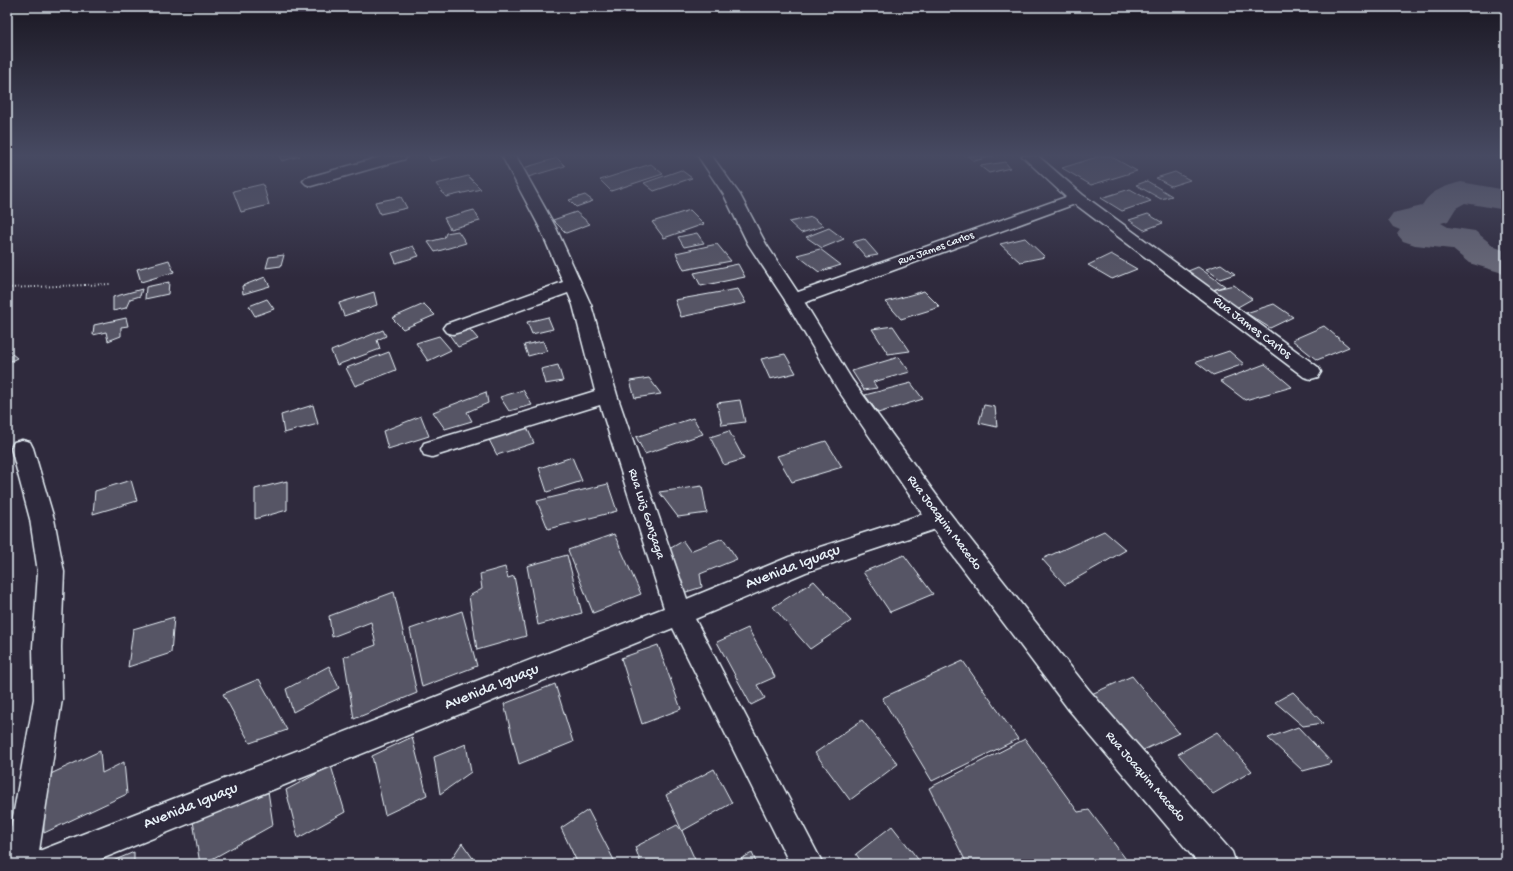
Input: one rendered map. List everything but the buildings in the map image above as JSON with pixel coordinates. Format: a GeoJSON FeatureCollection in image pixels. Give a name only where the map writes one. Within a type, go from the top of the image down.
{"type":"FeatureCollection","features":[{"type":"Feature","properties":{"kind":"street","name":"Rua Luiz Gonzaga"},"geometry":{"type":"LineString","coordinates":[[531,197],[548,228],[582,305],[607,395],[679,614],[807,864]]}},
{"type":"Feature","properties":{"kind":"street","name":"Rua Joaquim Macedo"},"geometry":{"type":"LineString","coordinates":[[733,197],[757,244],[794,300],[845,385],[939,518],[1079,700],[1220,864]]}},
{"type":"Feature","properties":{"kind":"street","name":"Rua James Carlos"},"geometry":{"type":"LineString","coordinates":[[794,300],[1077,198],[1311,372]]}},
{"type":"Feature","properties":{"kind":"street"},"geometry":{"type":"LineString","coordinates":[[453,328],[574,284]]}},
{"type":"Feature","properties":{"kind":"street"},"geometry":{"type":"LineString","coordinates":[[432,449],[607,395]]}},
{"type":"Feature","properties":{"kind":"street"},"geometry":{"type":"LineString","coordinates":[[22,448],[42,519],[51,572],[47,647],[48,699],[22,864]]}},
{"type":"Feature","properties":{"kind":"street","name":"Avenida Iguaçu"},"geometry":{"type":"LineString","coordinates":[[48,864],[679,614],[798,564],[939,518]]}},
{"type":"Feature","properties":{"kind":"path"},"geometry":{"type":"LineString","coordinates":[[7,288],[110,284]]}},
{"type":"Feature","properties":{"kind":"waterway"},"geometry":{"type":"LineString","coordinates":[[1452,197],[1441,202],[1436,214],[1405,220],[1435,233],[1415,234],[1462,239],[1482,255],[1506,263]]}},
{"type":"Feature","properties":{"kind":"waterway"},"geometry":{"type":"LineString","coordinates":[[1487,197],[1506,200]]}}]}
